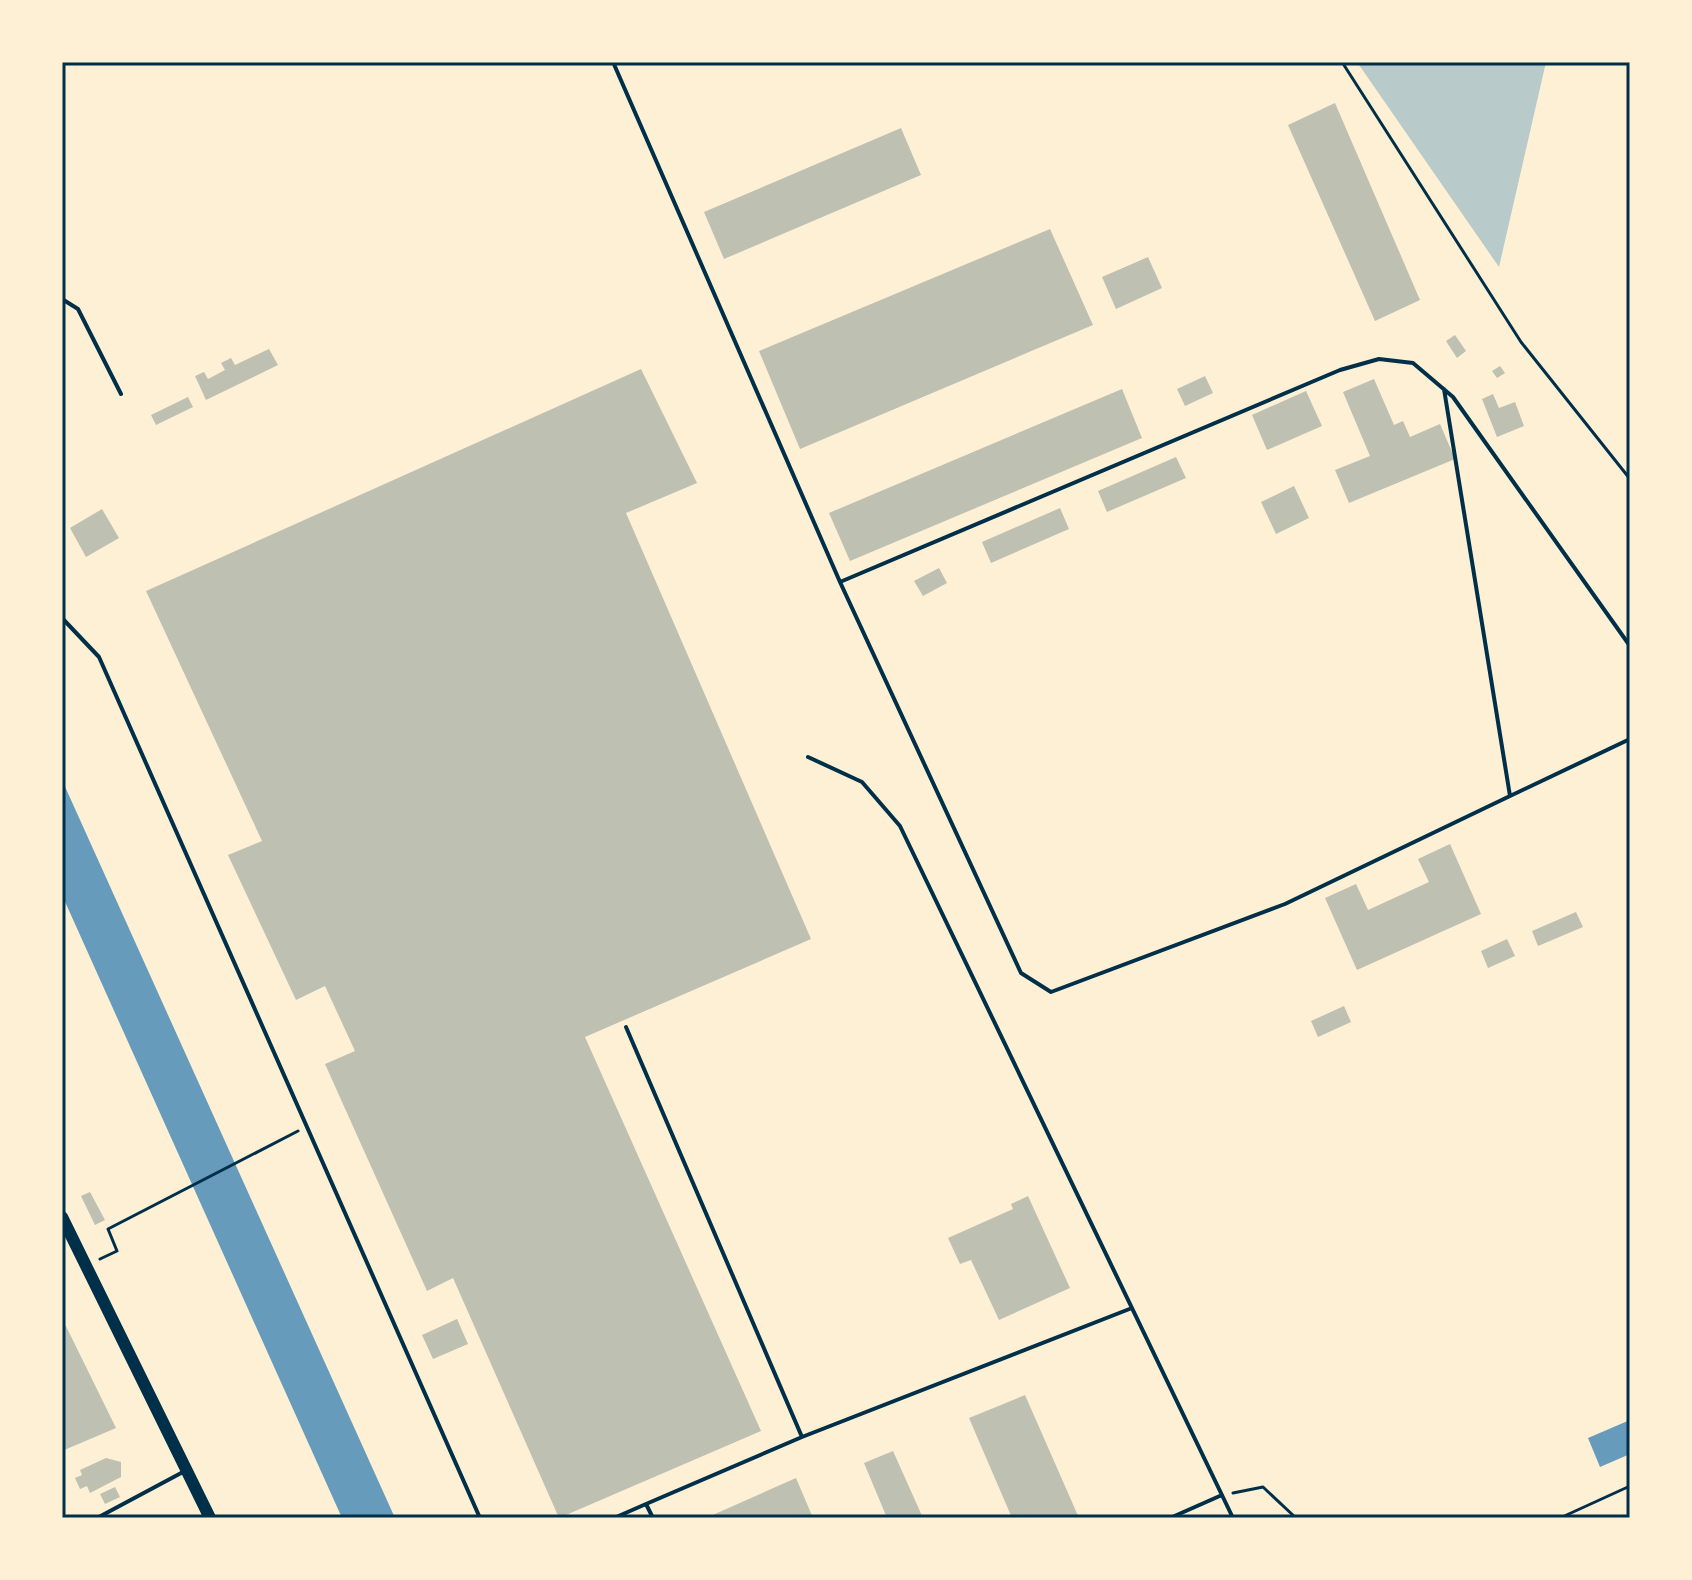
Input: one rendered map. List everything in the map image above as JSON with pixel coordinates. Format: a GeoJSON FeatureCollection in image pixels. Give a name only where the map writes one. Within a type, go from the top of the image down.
{"type":"FeatureCollection","features":[{"type":"Feature","properties":{"kind":"main road"},"geometry":{"type":"LineString","coordinates":[[62,1217],[210,1518]]}},
{"type":"Feature","properties":{"kind":"lane"},"geometry":{"type":"LineString","coordinates":[[613,62],[840,582],[1021,973],[1051,992],[1285,904],[1630,739]]}},
{"type":"Feature","properties":{"kind":"lane"},"geometry":{"type":"LineString","coordinates":[[62,299],[78,309],[121,394]]}},
{"type":"Feature","properties":{"kind":"lane"},"geometry":{"type":"LineString","coordinates":[[840,582],[1340,370],[1379,359],[1413,363],[1462,409],[1630,646]]}},
{"type":"Feature","properties":{"kind":"lane"},"geometry":{"type":"LineString","coordinates":[[1444,389],[1510,796]]}},
{"type":"Feature","properties":{"kind":"lane"},"geometry":{"type":"LineString","coordinates":[[62,618],[99,657],[480,1518]]}},
{"type":"Feature","properties":{"kind":"lane"},"geometry":{"type":"LineString","coordinates":[[808,757],[862,782],[900,826],[1233,1518]]}},
{"type":"Feature","properties":{"kind":"lane"},"geometry":{"type":"LineString","coordinates":[[626,1027],[802,1437]]}},
{"type":"Feature","properties":{"kind":"lane"},"geometry":{"type":"LineString","coordinates":[[614,1518],[802,1437],[1132,1308]]}},
{"type":"Feature","properties":{"kind":"lane"},"geometry":{"type":"LineString","coordinates":[[97,1518],[187,1471]]}},
{"type":"Feature","properties":{"kind":"lane"},"geometry":{"type":"LineString","coordinates":[[1170,1518],[1222,1495]]}},
{"type":"Feature","properties":{"kind":"lane"},"geometry":{"type":"LineString","coordinates":[[646,1504],[653,1518]]}},
{"type":"Feature","properties":{"kind":"path"},"geometry":{"type":"LineString","coordinates":[[1342,62],[1521,342],[1630,479]]}},
{"type":"Feature","properties":{"kind":"path"},"geometry":{"type":"LineString","coordinates":[[86,1267],[117,1251],[108,1229],[305,1128]]}},
{"type":"Feature","properties":{"kind":"path"},"geometry":{"type":"LineString","coordinates":[[1560,1518],[1630,1486]]}},
{"type":"Feature","properties":{"kind":"path"},"geometry":{"type":"LineString","coordinates":[[1222,1495],[1263,1487],[1296,1518]]}},
{"type":"Feature","properties":{"kind":"shaded area"},"geometry":{"type":"Polygon","coordinates":[[[1357,62],[1546,62],[1499,267],[1357,62]]]}},
{"type":"Feature","properties":{"kind":"water"},"geometry":{"type":"Polygon","coordinates":[[[62,780],[395,1518],[342,1518],[62,895],[62,780]]]}},
{"type":"Feature","properties":{"kind":"water"},"geometry":{"type":"Polygon","coordinates":[[[1630,1420],[1630,1454],[1600,1467],[1588,1438],[1630,1420]]]}},
{"type":"Feature","properties":{"kind":"building"},"geometry":{"type":"Polygon","coordinates":[[[1335,103],[1420,300],[1375,321],[1288,125],[1335,103]]]}},
{"type":"Feature","properties":{"kind":"building"},"geometry":{"type":"Polygon","coordinates":[[[901,128],[921,175],[724,259],[704,212],[901,128]]]}},
{"type":"Feature","properties":{"kind":"building"},"geometry":{"type":"Polygon","coordinates":[[[1050,229],[1093,325],[800,449],[759,351],[1050,229]]]}},
{"type":"Feature","properties":{"kind":"building"},"geometry":{"type":"Polygon","coordinates":[[[1148,257],[1162,288],[1116,309],[1102,277],[1148,257]]]}},
{"type":"Feature","properties":{"kind":"building"},"geometry":{"type":"Polygon","coordinates":[[[1455,335],[1466,351],[1457,358],[1446,341],[1455,335]]]}},
{"type":"Feature","properties":{"kind":"building"},"geometry":{"type":"Polygon","coordinates":[[[269,349],[278,365],[206,400],[195,376],[204,372],[208,379],[225,370],[221,363],[231,358],[235,365],[269,349]]]}},
{"type":"Feature","properties":{"kind":"building"},"geometry":{"type":"Polygon","coordinates":[[[1500,366],[1505,373],[1497,378],[1492,371],[1500,366]]]}},
{"type":"Feature","properties":{"kind":"building"},"geometry":{"type":"Polygon","coordinates":[[[641,369],[697,483],[626,513],[811,939],[585,1037],[761,1431],[559,1518],[453,1278],[427,1291],[325,1064],[355,1051],[325,986],[296,1000],[228,855],[262,841],[146,591],[641,369]]]}},
{"type":"Feature","properties":{"kind":"building"},"geometry":{"type":"Polygon","coordinates":[[[1205,376],[1213,393],[1185,406],[1177,389],[1205,376]]]}},
{"type":"Feature","properties":{"kind":"building"},"geometry":{"type":"Polygon","coordinates":[[[1374,379],[1394,425],[1403,421],[1410,437],[1440,424],[1455,459],[1349,503],[1335,470],[1370,456],[1343,392],[1374,379]]]}},
{"type":"Feature","properties":{"kind":"building"},"geometry":{"type":"Polygon","coordinates":[[[1122,389],[1142,438],[850,561],[829,513],[1122,389]]]}},
{"type":"Feature","properties":{"kind":"building"},"geometry":{"type":"Polygon","coordinates":[[[1306,391],[1322,426],[1267,450],[1252,415],[1306,391]]]}},
{"type":"Feature","properties":{"kind":"building"},"geometry":{"type":"Polygon","coordinates":[[[1493,394],[1499,408],[1515,402],[1524,426],[1497,437],[1482,399],[1493,394]]]}},
{"type":"Feature","properties":{"kind":"building"},"geometry":{"type":"Polygon","coordinates":[[[188,397],[193,407],[156,425],[151,415],[188,397]]]}},
{"type":"Feature","properties":{"kind":"building"},"geometry":{"type":"Polygon","coordinates":[[[1176,457],[1186,478],[1107,512],[1098,491],[1176,457]]]}},
{"type":"Feature","properties":{"kind":"building"},"geometry":{"type":"Polygon","coordinates":[[[1294,486],[1309,518],[1276,534],[1261,502],[1294,486]]]}},
{"type":"Feature","properties":{"kind":"building"},"geometry":{"type":"Polygon","coordinates":[[[1060,508],[1069,529],[991,563],[982,542],[1060,508]]]}},
{"type":"Feature","properties":{"kind":"building"},"geometry":{"type":"Polygon","coordinates":[[[102,509],[119,538],[86,557],[70,528],[102,509]]]}},
{"type":"Feature","properties":{"kind":"building"},"geometry":{"type":"Polygon","coordinates":[[[939,568],[947,583],[923,596],[914,581],[939,568]]]}},
{"type":"Feature","properties":{"kind":"building"},"geometry":{"type":"Polygon","coordinates":[[[1450,844],[1481,914],[1357,970],[1325,898],[1356,884],[1368,910],[1429,882],[1418,859],[1450,844]]]}},
{"type":"Feature","properties":{"kind":"building"},"geometry":{"type":"Polygon","coordinates":[[[1576,912],[1583,927],[1538,946],[1532,931],[1576,912]]]}},
{"type":"Feature","properties":{"kind":"building"},"geometry":{"type":"Polygon","coordinates":[[[1507,939],[1515,956],[1488,968],[1481,951],[1507,939]]]}},
{"type":"Feature","properties":{"kind":"building"},"geometry":{"type":"Polygon","coordinates":[[[1344,1006],[1351,1022],[1318,1037],[1311,1021],[1344,1006]]]}},
{"type":"Feature","properties":{"kind":"building"},"geometry":{"type":"Polygon","coordinates":[[[90,1192],[105,1220],[95,1225],[81,1196],[90,1192]]]}},
{"type":"Feature","properties":{"kind":"building"},"geometry":{"type":"Polygon","coordinates":[[[1028,1196],[1070,1288],[999,1320],[971,1260],[960,1264],[948,1238],[1013,1209],[1011,1204],[1028,1196]]]}},
{"type":"Feature","properties":{"kind":"building"},"geometry":{"type":"Polygon","coordinates":[[[62,1318],[116,1428],[62,1451],[63,1395],[62,1318]]]}},
{"type":"Feature","properties":{"kind":"building"},"geometry":{"type":"Polygon","coordinates":[[[457,1319],[468,1344],[433,1359],[422,1335],[457,1319]]]}},
{"type":"Feature","properties":{"kind":"building"},"geometry":{"type":"Polygon","coordinates":[[[1025,1395],[1079,1518],[1012,1518],[969,1418],[1025,1395]]]}},
{"type":"Feature","properties":{"kind":"building"},"geometry":{"type":"Polygon","coordinates":[[[893,1451],[923,1518],[887,1518],[864,1463],[893,1451]]]}},
{"type":"Feature","properties":{"kind":"building"},"geometry":{"type":"Polygon","coordinates":[[[106,1458],[121,1462],[121,1477],[90,1493],[87,1486],[80,1489],[75,1478],[82,1475],[80,1470],[106,1458]]]}},
{"type":"Feature","properties":{"kind":"building"},"geometry":{"type":"Polygon","coordinates":[[[796,1478],[813,1518],[706,1518],[796,1478]]]}},
{"type":"Feature","properties":{"kind":"building"},"geometry":{"type":"Polygon","coordinates":[[[115,1487],[120,1497],[105,1504],[100,1494],[115,1487]]]}}]}
